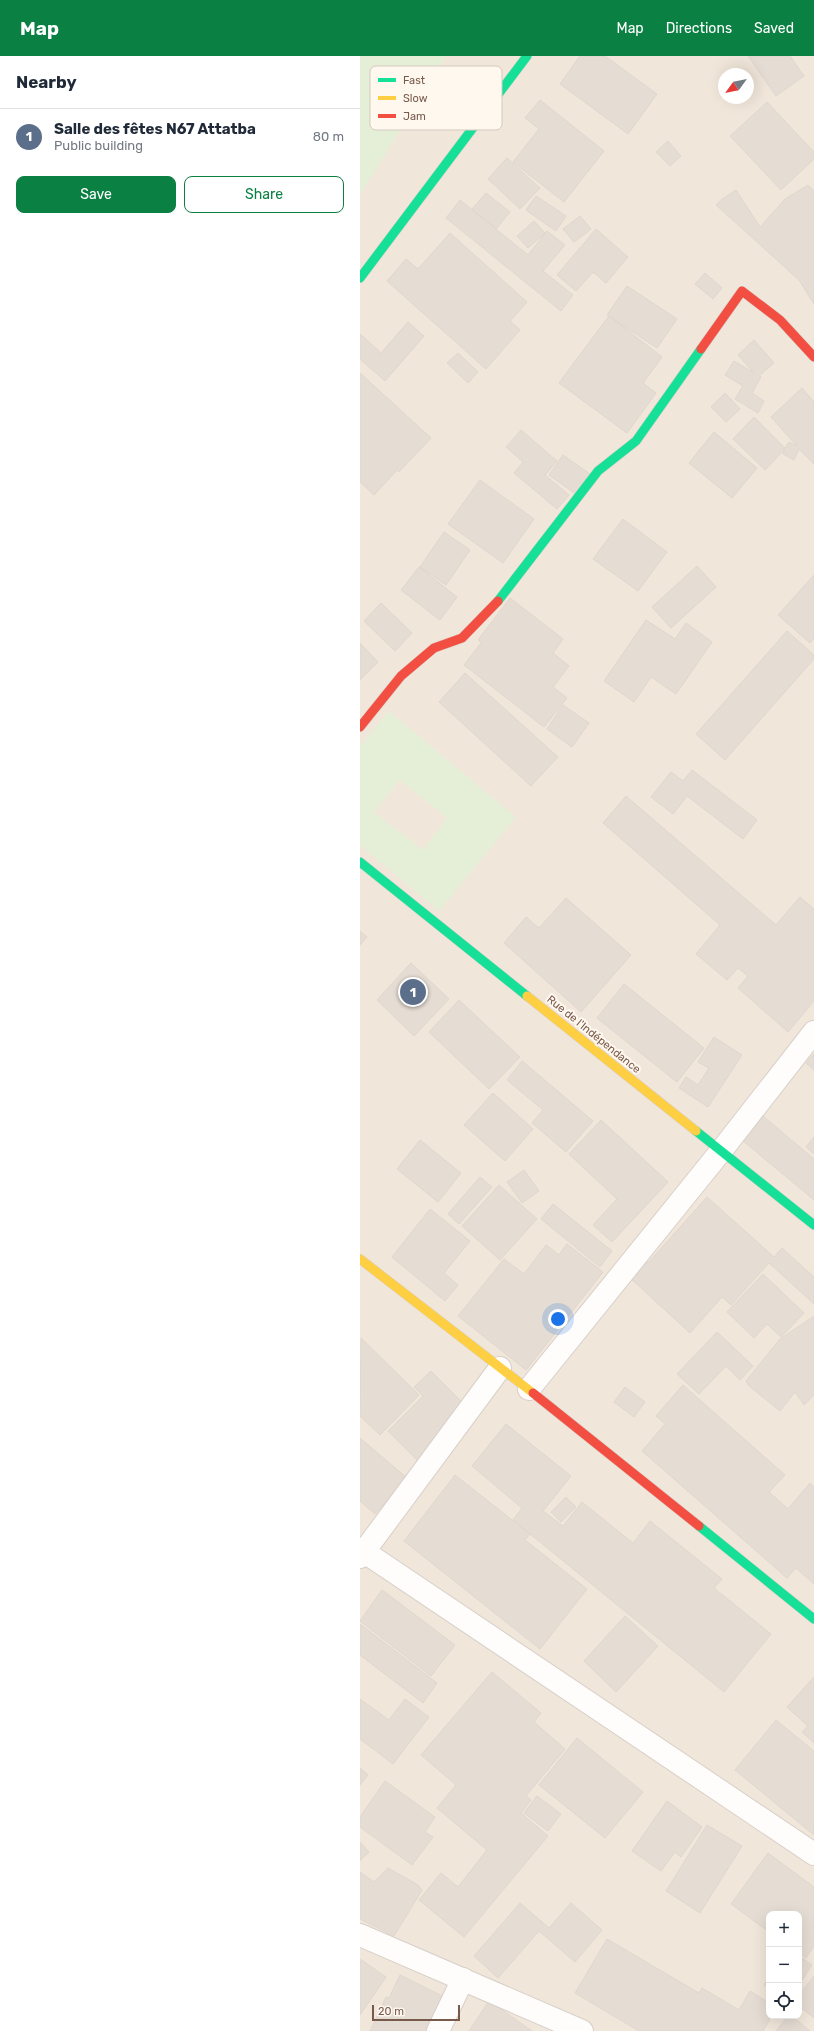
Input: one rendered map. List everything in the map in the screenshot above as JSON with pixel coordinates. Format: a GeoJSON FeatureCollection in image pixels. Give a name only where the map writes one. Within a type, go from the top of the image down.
{"type":"FeatureCollection","features":[{"type":"Feature","properties":{"kind":"street"},"geometry":{"type":"LineString","coordinates":[[502,89],[527,56]]}},
{"type":"Feature","properties":{"kind":"street"},"geometry":{"type":"LineString","coordinates":[[360,278],[471,130]]}},
{"type":"Feature","properties":{"kind":"street"},"geometry":{"type":"LineString","coordinates":[[360,727],[401,676],[434,648],[462,638],[490,611],[598,471],[636,441],[742,291],[780,320],[814,357]]}},
{"type":"Feature","properties":{"kind":"street","name":"Rue de l'Indépendance"},"geometry":{"type":"LineString","coordinates":[[360,862],[814,1226]]}},
{"type":"Feature","properties":{"kind":"street"},"geometry":{"type":"LineString","coordinates":[[529,1389],[721,1151],[814,1032]]}},
{"type":"Feature","properties":{"kind":"street"},"geometry":{"type":"LineString","coordinates":[[360,1259],[529,1389],[814,1619]]}},
{"type":"Feature","properties":{"kind":"street"},"geometry":{"type":"LineString","coordinates":[[500,1368],[361,1553],[814,1854]]}},
{"type":"Feature","properties":{"kind":"street"},"geometry":{"type":"LineString","coordinates":[[360,1935],[582,2031]]}},
{"type":"Feature","properties":{"kind":"street"},"geometry":{"type":"LineString","coordinates":[[438,2031],[463,1979]]}},
{"type":"Feature","properties":{"kind":"shaded area"},"geometry":{"type":"Polygon","coordinates":[[[360,56],[814,56],[814,2031],[360,2031],[360,56]]]}},
{"type":"Feature","properties":{"kind":"green space"},"geometry":{"type":"Polygon","coordinates":[[[360,56],[446,56],[440,66],[370,66],[370,130],[400,130],[360,195],[360,56]]]}},
{"type":"Feature","properties":{"kind":"green space"},"geometry":{"type":"Polygon","coordinates":[[[389,711],[516,817],[439,911],[360,845],[360,746],[389,711]],[[400,780],[374,812],[423,850],[447,818],[400,780]]]}},
{"type":"Feature","properties":{"kind":"building"},"geometry":{"type":"Polygon","coordinates":[[[580,56],[605,56],[657,94],[628,134],[560,84],[580,56]]]}},
{"type":"Feature","properties":{"kind":"building"},"geometry":{"type":"Polygon","coordinates":[[[748,56],[790,56],[804,76],[776,96],[748,56]]]}},
{"type":"Feature","properties":{"kind":"building"},"geometry":{"type":"Polygon","coordinates":[[[540,100],[604,151],[564,202],[513,162],[539,129],[525,118],[540,100]]]}},
{"type":"Feature","properties":{"kind":"building"},"geometry":{"type":"Polygon","coordinates":[[[767,102],[814,152],[814,159],[781,190],[730,136],[767,102]]]}},
{"type":"Feature","properties":{"kind":"building"},"geometry":{"type":"Polygon","coordinates":[[[668,141],[681,156],[670,166],[656,152],[668,141]]]}},
{"type":"Feature","properties":{"kind":"building"},"geometry":{"type":"Polygon","coordinates":[[[507,158],[540,188],[520,209],[488,179],[507,158]]]}},
{"type":"Feature","properties":{"kind":"building"},"geometry":{"type":"Polygon","coordinates":[[[808,185],[814,191],[814,304],[799,280],[716,205],[736,190],[760,227],[785,199],[808,185]]]}},
{"type":"Feature","properties":{"kind":"building"},"geometry":{"type":"Polygon","coordinates":[[[486,193],[510,212],[496,229],[472,209],[486,193]]]}},
{"type":"Feature","properties":{"kind":"building"},"geometry":{"type":"Polygon","coordinates":[[[536,196],[566,216],[556,231],[526,210],[536,196]]]}},
{"type":"Feature","properties":{"kind":"building"},"geometry":{"type":"Polygon","coordinates":[[[460,200],[528,255],[547,231],[565,245],[543,271],[573,295],[561,311],[446,218],[460,200]]]}},
{"type":"Feature","properties":{"kind":"building"},"geometry":{"type":"Polygon","coordinates":[[[580,216],[591,229],[574,242],[563,229],[580,216]]]}},
{"type":"Feature","properties":{"kind":"building"},"geometry":{"type":"Polygon","coordinates":[[[534,221],[545,233],[528,248],[517,236],[534,221]]]}},
{"type":"Feature","properties":{"kind":"building"},"geometry":{"type":"Polygon","coordinates":[[[596,229],[628,257],[606,283],[593,272],[576,291],[557,275],[596,229]]]}},
{"type":"Feature","properties":{"kind":"building"},"geometry":{"type":"Polygon","coordinates":[[[450,233],[527,302],[510,321],[520,330],[486,369],[387,281],[406,259],[418,269],[450,233]]]}},
{"type":"Feature","properties":{"kind":"building"},"geometry":{"type":"Polygon","coordinates":[[[705,273],[722,288],[713,299],[695,284],[705,273]]]}},
{"type":"Feature","properties":{"kind":"building"},"geometry":{"type":"Polygon","coordinates":[[[627,286],[677,319],[657,348],[607,315],[627,286]]]}},
{"type":"Feature","properties":{"kind":"building"},"geometry":{"type":"Polygon","coordinates":[[[609,316],[662,357],[643,383],[656,393],[627,433],[559,383],[609,316]]]}},
{"type":"Feature","properties":{"kind":"building"},"geometry":{"type":"Polygon","coordinates":[[[408,322],[424,336],[385,381],[360,359],[360,334],[381,353],[408,322]]]}},
{"type":"Feature","properties":{"kind":"building"},"geometry":{"type":"Polygon","coordinates":[[[754,340],[774,363],[759,376],[761,377],[752,393],[764,401],[758,413],[735,399],[743,386],[725,375],[734,361],[754,373],[738,355],[754,340]]]}},
{"type":"Feature","properties":{"kind":"building"},"geometry":{"type":"Polygon","coordinates":[[[458,353],[478,372],[468,383],[447,363],[458,353]]]}},
{"type":"Feature","properties":{"kind":"building"},"geometry":{"type":"Polygon","coordinates":[[[360,373],[431,438],[399,472],[397,470],[374,495],[360,482],[360,373]]]}},
{"type":"Feature","properties":{"kind":"building"},"geometry":{"type":"Polygon","coordinates":[[[802,388],[814,402],[814,464],[799,449],[794,460],[783,454],[785,449],[765,470],[733,439],[754,417],[785,448],[789,442],[797,446],[771,417],[802,388]]]}},
{"type":"Feature","properties":{"kind":"building"},"geometry":{"type":"Polygon","coordinates":[[[725,393],[740,409],[726,422],[711,407],[725,393]]]}},
{"type":"Feature","properties":{"kind":"building"},"geometry":{"type":"Polygon","coordinates":[[[521,430],[557,461],[545,475],[569,495],[557,509],[514,473],[523,462],[506,447],[521,430]]]}},
{"type":"Feature","properties":{"kind":"building"},"geometry":{"type":"Polygon","coordinates":[[[714,432],[757,468],[732,498],[689,463],[714,432]]]}},
{"type":"Feature","properties":{"kind":"building"},"geometry":{"type":"Polygon","coordinates":[[[563,455],[590,474],[577,495],[549,475],[563,455]]]}},
{"type":"Feature","properties":{"kind":"building"},"geometry":{"type":"Polygon","coordinates":[[[480,480],[534,519],[503,563],[448,524],[480,480]]]}},
{"type":"Feature","properties":{"kind":"building"},"geometry":{"type":"Polygon","coordinates":[[[623,519],[667,552],[638,591],[593,559],[623,519]]]}},
{"type":"Feature","properties":{"kind":"building"},"geometry":{"type":"Polygon","coordinates":[[[444,532],[470,550],[446,585],[420,567],[444,532]]]}},
{"type":"Feature","properties":{"kind":"building"},"geometry":{"type":"Polygon","coordinates":[[[697,566],[716,587],[671,628],[652,607],[697,566]]]}},
{"type":"Feature","properties":{"kind":"building"},"geometry":{"type":"Polygon","coordinates":[[[419,567],[457,597],[440,620],[401,590],[419,567]]]}},
{"type":"Feature","properties":{"kind":"building"},"geometry":{"type":"Polygon","coordinates":[[[814,575],[814,638],[810,643],[778,615],[814,575]]]}},
{"type":"Feature","properties":{"kind":"building"},"geometry":{"type":"Polygon","coordinates":[[[510,598],[563,639],[553,653],[569,666],[553,687],[567,698],[544,727],[464,665],[481,643],[478,640],[510,598]]]}},
{"type":"Feature","properties":{"kind":"building"},"geometry":{"type":"Polygon","coordinates":[[[381,603],[412,633],[395,651],[364,621],[381,603]]]}},
{"type":"Feature","properties":{"kind":"building"},"geometry":{"type":"Polygon","coordinates":[[[646,620],[675,639],[686,623],[712,642],[676,694],[651,677],[634,702],[604,681],[646,620]]]}},
{"type":"Feature","properties":{"kind":"building"},"geometry":{"type":"Polygon","coordinates":[[[787,631],[814,655],[814,659],[725,760],[696,734],[787,631]]]}},
{"type":"Feature","properties":{"kind":"building"},"geometry":{"type":"Polygon","coordinates":[[[360,643],[378,662],[360,680],[360,643]]]}},
{"type":"Feature","properties":{"kind":"building"},"geometry":{"type":"Polygon","coordinates":[[[465,673],[558,757],[531,786],[439,702],[465,673]]]}},
{"type":"Feature","properties":{"kind":"building"},"geometry":{"type":"Polygon","coordinates":[[[563,705],[589,723],[572,747],[547,729],[563,705]]]}},
{"type":"Feature","properties":{"kind":"building"},"geometry":{"type":"Polygon","coordinates":[[[692,770],[757,820],[743,839],[687,796],[673,814],[651,797],[671,772],[683,781],[692,770]]]}},
{"type":"Feature","properties":{"kind":"building"},"geometry":{"type":"Polygon","coordinates":[[[626,796],[776,925],[800,897],[814,909],[814,1001],[788,1032],[738,988],[748,976],[738,968],[727,980],[696,954],[720,925],[603,823],[626,796]]]}},
{"type":"Feature","properties":{"kind":"building"},"geometry":{"type":"Polygon","coordinates":[[[566,898],[631,955],[581,1012],[504,943],[526,917],[539,928],[566,898]]]}},
{"type":"Feature","properties":{"kind":"building"},"geometry":{"type":"Polygon","coordinates":[[[360,931],[367,937],[360,945],[360,931]]]}},
{"type":"Feature","properties":{"kind":"building"},"geometry":{"type":"Polygon","coordinates":[[[411,963],[449,999],[414,1036],[377,1000],[411,963]]]}},
{"type":"Feature","properties":{"kind":"building"},"geometry":{"type":"Polygon","coordinates":[[[624,984],[704,1048],[677,1082],[597,1018],[624,984]]]}},
{"type":"Feature","properties":{"kind":"building"},"geometry":{"type":"Polygon","coordinates":[[[459,1000],[520,1057],[489,1089],[429,1032],[459,1000]]]}},
{"type":"Feature","properties":{"kind":"building"},"geometry":{"type":"Polygon","coordinates":[[[714,1037],[742,1055],[708,1107],[679,1088],[686,1077],[698,1085],[709,1068],[698,1062],[714,1037]]]}},
{"type":"Feature","properties":{"kind":"building"},"geometry":{"type":"Polygon","coordinates":[[[814,1054],[814,1070],[806,1063],[814,1054]]]}},
{"type":"Feature","properties":{"kind":"building"},"geometry":{"type":"Polygon","coordinates":[[[522,1061],[593,1121],[566,1152],[532,1123],[543,1110],[507,1080],[522,1061]]]}},
{"type":"Feature","properties":{"kind":"building"},"geometry":{"type":"Polygon","coordinates":[[[493,1093],[533,1129],[505,1161],[464,1125],[493,1093]]]}},
{"type":"Feature","properties":{"kind":"building"},"geometry":{"type":"Polygon","coordinates":[[[757,1111],[814,1159],[814,1200],[736,1135],[757,1111]]]}},
{"type":"Feature","properties":{"kind":"building"},"geometry":{"type":"Polygon","coordinates":[[[601,1120],[668,1182],[612,1242],[593,1225],[617,1199],[569,1154],[601,1120]]]}},
{"type":"Feature","properties":{"kind":"building"},"geometry":{"type":"Polygon","coordinates":[[[814,1137],[814,1154],[806,1147],[814,1137]]]}},
{"type":"Feature","properties":{"kind":"building"},"geometry":{"type":"Polygon","coordinates":[[[420,1140],[461,1173],[438,1202],[397,1169],[420,1140]]]}},
{"type":"Feature","properties":{"kind":"building"},"geometry":{"type":"Polygon","coordinates":[[[524,1170],[539,1191],[522,1203],[507,1182],[524,1170]]]}},
{"type":"Feature","properties":{"kind":"building"},"geometry":{"type":"Polygon","coordinates":[[[480,1177],[492,1187],[459,1224],[448,1214],[480,1177]]]}},
{"type":"Feature","properties":{"kind":"building"},"geometry":{"type":"Polygon","coordinates":[[[499,1185],[537,1219],[500,1260],[462,1226],[499,1185]]]}},
{"type":"Feature","properties":{"kind":"building"},"geometry":{"type":"Polygon","coordinates":[[[707,1197],[774,1257],[782,1248],[814,1277],[814,1304],[769,1263],[731,1305],[722,1297],[690,1333],[627,1275],[642,1258],[648,1263],[707,1197]]]}},
{"type":"Feature","properties":{"kind":"building"},"geometry":{"type":"Polygon","coordinates":[[[553,1204],[612,1251],[600,1267],[541,1219],[553,1204]]]}},
{"type":"Feature","properties":{"kind":"building"},"geometry":{"type":"Polygon","coordinates":[[[430,1209],[470,1241],[444,1273],[458,1285],[445,1301],[392,1257],[430,1209]]]}},
{"type":"Feature","properties":{"kind":"building"},"geometry":{"type":"Polygon","coordinates":[[[567,1244],[603,1272],[526,1370],[458,1316],[504,1259],[524,1274],[546,1245],[559,1255],[567,1244]]]}},
{"type":"Feature","properties":{"kind":"building"},"geometry":{"type":"Polygon","coordinates":[[[763,1274],[804,1313],[781,1337],[767,1324],[754,1338],[727,1312],[763,1274]]]}},
{"type":"Feature","properties":{"kind":"building"},"geometry":{"type":"Polygon","coordinates":[[[814,1316],[814,1395],[804,1405],[795,1392],[780,1411],[749,1386],[746,1381],[780,1339],[814,1316]]]}},
{"type":"Feature","properties":{"kind":"building"},"geometry":{"type":"Polygon","coordinates":[[[717,1332],[753,1366],[740,1380],[726,1366],[699,1394],[677,1374],[717,1332]]]}},
{"type":"Feature","properties":{"kind":"building"},"geometry":{"type":"Polygon","coordinates":[[[361,1338],[419,1395],[380,1435],[360,1416],[361,1338]]]}},
{"type":"Feature","properties":{"kind":"building"},"geometry":{"type":"Polygon","coordinates":[[[431,1371],[469,1409],[418,1461],[388,1431],[423,1396],[414,1387],[431,1371]]]}},
{"type":"Feature","properties":{"kind":"building"},"geometry":{"type":"Polygon","coordinates":[[[683,1385],[785,1475],[769,1492],[788,1509],[810,1483],[814,1487],[814,1584],[796,1568],[787,1578],[642,1451],[665,1424],[656,1416],[683,1385]]]}},
{"type":"Feature","properties":{"kind":"building"},"geometry":{"type":"Polygon","coordinates":[[[625,1387],[645,1402],[634,1417],[614,1402],[625,1387]]]}},
{"type":"Feature","properties":{"kind":"building"},"geometry":{"type":"Polygon","coordinates":[[[506,1424],[571,1476],[543,1511],[563,1526],[582,1502],[633,1543],[650,1521],[722,1579],[714,1588],[771,1634],[724,1692],[513,1520],[522,1508],[472,1466],[506,1424]]]}},
{"type":"Feature","properties":{"kind":"building"},"geometry":{"type":"Polygon","coordinates":[[[360,1438],[407,1478],[375,1514],[360,1501],[360,1438]]]}},
{"type":"Feature","properties":{"kind":"building"},"geometry":{"type":"Polygon","coordinates":[[[455,1475],[530,1534],[525,1540],[587,1589],[540,1649],[404,1541],[455,1475]]]}},
{"type":"Feature","properties":{"kind":"building"},"geometry":{"type":"Polygon","coordinates":[[[566,1497],[576,1507],[561,1522],[551,1512],[566,1497]]]}},
{"type":"Feature","properties":{"kind":"building"},"geometry":{"type":"Polygon","coordinates":[[[382,1590],[455,1645],[431,1676],[360,1621],[382,1590]]]}},
{"type":"Feature","properties":{"kind":"building"},"geometry":{"type":"Polygon","coordinates":[[[625,1616],[658,1646],[616,1692],[584,1661],[625,1616]]]}},
{"type":"Feature","properties":{"kind":"building"},"geometry":{"type":"Polygon","coordinates":[[[360,1624],[437,1683],[423,1703],[360,1655],[360,1624]]]}},
{"type":"Feature","properties":{"kind":"building"},"geometry":{"type":"Polygon","coordinates":[[[492,1672],[541,1713],[534,1722],[565,1749],[526,1796],[531,1800],[521,1813],[548,1836],[464,1937],[419,1900],[441,1873],[458,1887],[487,1850],[437,1808],[456,1785],[421,1755],[492,1672]]]}},
{"type":"Feature","properties":{"kind":"building"},"geometry":{"type":"Polygon","coordinates":[[[814,1677],[814,1743],[802,1732],[808,1726],[787,1707],[814,1677]]]}},
{"type":"Feature","properties":{"kind":"building"},"geometry":{"type":"Polygon","coordinates":[[[360,1699],[389,1720],[405,1699],[429,1717],[393,1764],[360,1739],[360,1699]]]}},
{"type":"Feature","properties":{"kind":"building"},"geometry":{"type":"Polygon","coordinates":[[[776,1720],[814,1751],[814,1835],[735,1770],[776,1720]]]}},
{"type":"Feature","properties":{"kind":"building"},"geometry":{"type":"Polygon","coordinates":[[[577,1738],[643,1792],[605,1838],[539,1785],[577,1738]]]}},
{"type":"Feature","properties":{"kind":"building"},"geometry":{"type":"Polygon","coordinates":[[[360,1768],[368,1775],[360,1785],[360,1768]]]}},
{"type":"Feature","properties":{"kind":"building"},"geometry":{"type":"Polygon","coordinates":[[[385,1781],[435,1817],[425,1832],[433,1837],[412,1865],[360,1827],[360,1817],[385,1781]]]}},
{"type":"Feature","properties":{"kind":"building"},"geometry":{"type":"Polygon","coordinates":[[[537,1796],[561,1814],[548,1831],[524,1813],[537,1796]]]}},
{"type":"Feature","properties":{"kind":"building"},"geometry":{"type":"Polygon","coordinates":[[[667,1801],[702,1827],[681,1857],[675,1852],[661,1871],[632,1851],[667,1801]]]}},
{"type":"Feature","properties":{"kind":"building"},"geometry":{"type":"Polygon","coordinates":[[[707,1825],[742,1846],[700,1913],[666,1891],[707,1825]]]}},
{"type":"Feature","properties":{"kind":"building"},"geometry":{"type":"Polygon","coordinates":[[[360,1842],[369,1852],[360,1861],[360,1842]]]}},
{"type":"Feature","properties":{"kind":"building"},"geometry":{"type":"Polygon","coordinates":[[[768,1853],[814,1887],[814,1946],[806,1958],[802,1955],[802,1911],[766,1911],[766,1930],[731,1904],[768,1853]]]}},
{"type":"Feature","properties":{"kind":"building"},"geometry":{"type":"Polygon","coordinates":[[[388,1868],[418,1885],[422,1890],[394,1936],[360,1919],[360,1872],[374,1882],[388,1868]]]}},
{"type":"Feature","properties":{"kind":"building"},"geometry":{"type":"Polygon","coordinates":[[[520,1903],[549,1928],[571,1903],[602,1930],[575,1962],[539,1931],[498,1978],[474,1956],[520,1903]]]}},
{"type":"Feature","properties":{"kind":"building"},"geometry":{"type":"Polygon","coordinates":[[[607,1939],[699,1993],[702,1988],[739,2010],[750,1991],[766,2001],[766,2019],[770,2019],[763,2031],[639,2031],[575,1993],[607,1939]]]}},
{"type":"Feature","properties":{"kind":"building"},"geometry":{"type":"Polygon","coordinates":[[[802,1958],[812,1965],[802,1980],[802,1958]]]}},
{"type":"Feature","properties":{"kind":"building"},"geometry":{"type":"Polygon","coordinates":[[[360,1959],[386,1977],[360,2015],[360,1959]]]}},
{"type":"Feature","properties":{"kind":"building"},"geometry":{"type":"Polygon","coordinates":[[[400,1975],[446,1998],[430,2031],[370,2031],[386,1997],[389,1998],[400,1975]]]}},
{"type":"Feature","properties":{"kind":"building"},"geometry":{"type":"Polygon","coordinates":[[[814,1976],[814,2018],[802,2008],[802,1991],[814,1976]]]}},
{"type":"Feature","properties":{"kind":"building"},"geometry":{"type":"Polygon","coordinates":[[[489,2001],[532,2031],[469,2031],[489,2001]]]}},
{"type":"Feature","properties":{"kind":"building"},"geometry":{"type":"Polygon","coordinates":[[[786,2019],[796,2019],[810,2031],[776,2031],[786,2019]]]}},
{"type":"Feature","properties":{"kind":"traffic: fast"},"geometry":{"type":"LineString","coordinates":[[502,89],[527,56]]}},
{"type":"Feature","properties":{"kind":"traffic: fast"},"geometry":{"type":"LineString","coordinates":[[360,278],[471,130]]}},
{"type":"Feature","properties":{"kind":"traffic: fast"},"geometry":{"type":"LineString","coordinates":[[498,601],[598,471],[636,441],[701,349]]}},
{"type":"Feature","properties":{"kind":"traffic: fast"},"geometry":{"type":"LineString","coordinates":[[360,862],[527,996]]}},
{"type":"Feature","properties":{"kind":"traffic: fast"},"geometry":{"type":"LineString","coordinates":[[696,1131],[814,1225]]}},
{"type":"Feature","properties":{"kind":"traffic: fast"},"geometry":{"type":"LineString","coordinates":[[699,1526],[814,1619]]}},
{"type":"Feature","properties":{"kind":"traffic: slow"},"geometry":{"type":"LineString","coordinates":[[527,996],[696,1131]]}},
{"type":"Feature","properties":{"kind":"traffic: slow"},"geometry":{"type":"LineString","coordinates":[[360,1259],[533,1393]]}},
{"type":"Feature","properties":{"kind":"traffic: jam"},"geometry":{"type":"LineString","coordinates":[[701,349],[742,291],[780,320],[814,357]]}},
{"type":"Feature","properties":{"kind":"traffic: jam"},"geometry":{"type":"LineString","coordinates":[[360,727],[401,676],[434,648],[462,638],[498,601]]}},
{"type":"Feature","properties":{"kind":"traffic: jam"},"geometry":{"type":"LineString","coordinates":[[533,1393],[699,1526]]}},
{"type":"Feature","properties":{"kind":"place","name":"Salle des fêtes N67 Attatba"},"geometry":{"type":"Point","coordinates":[413,992]}}]}
